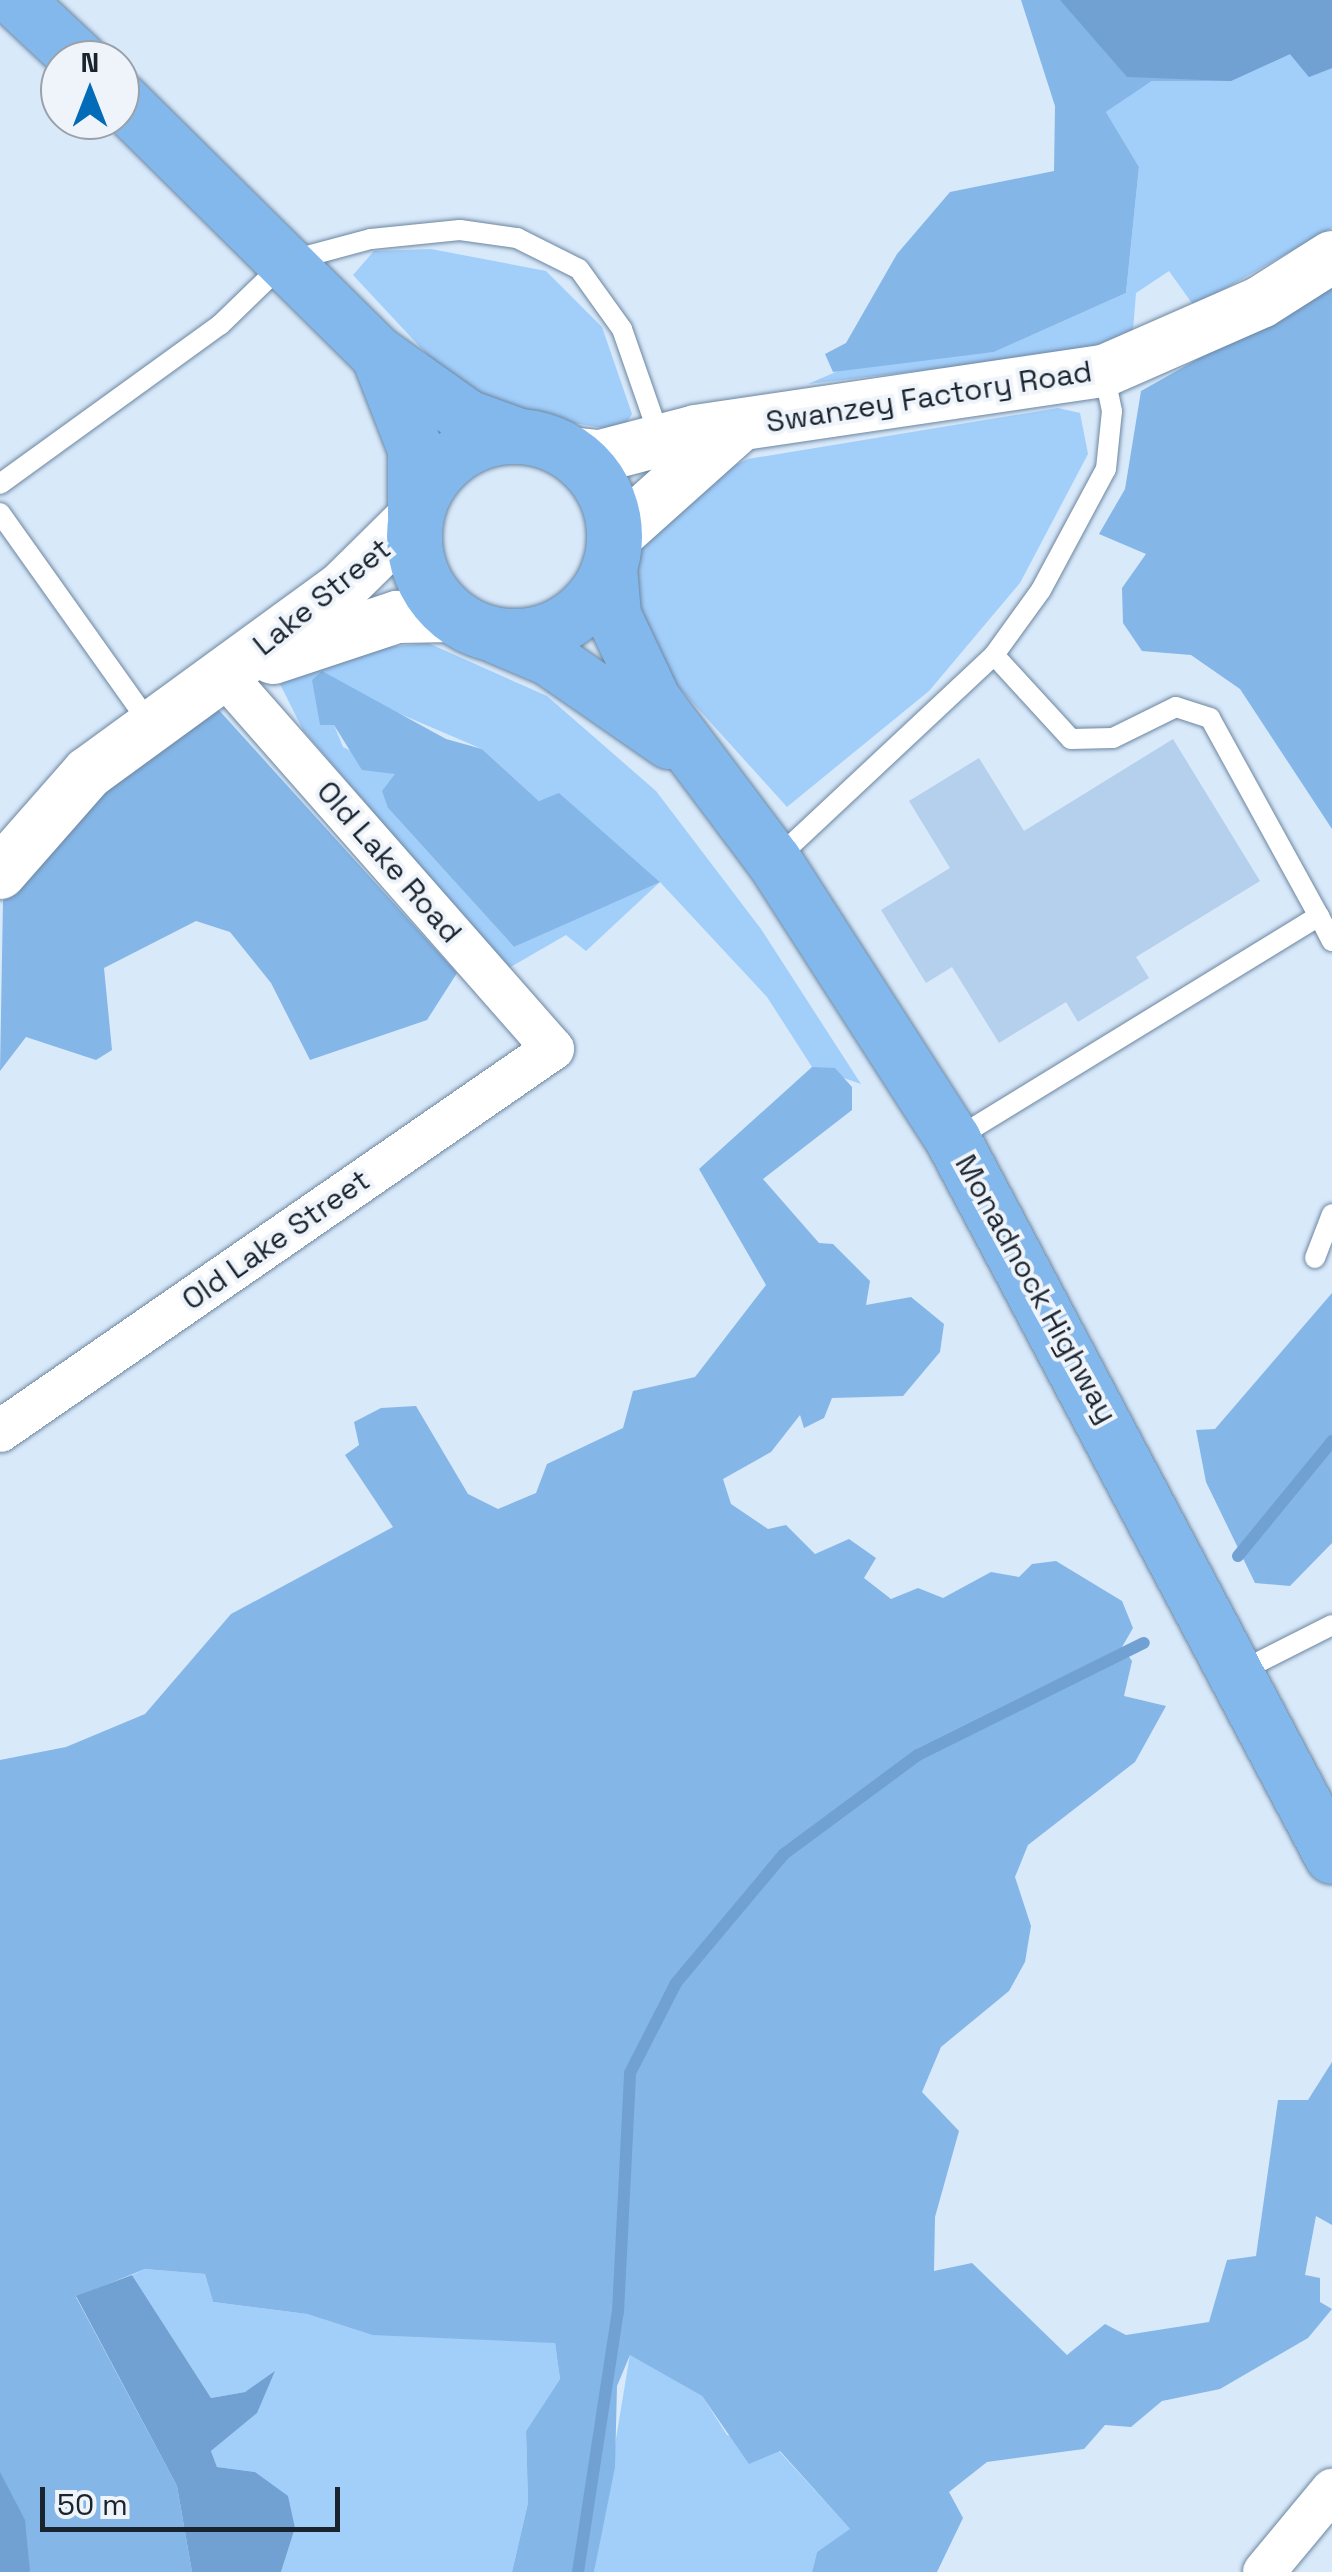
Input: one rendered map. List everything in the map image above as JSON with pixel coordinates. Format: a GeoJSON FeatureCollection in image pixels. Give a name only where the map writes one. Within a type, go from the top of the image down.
{"type":"FeatureCollection","features":[{"type":"Feature","properties":{"kind":"highway"},"geometry":{"type":"LineString","coordinates":[[16,0],[59,40]]}},
{"type":"Feature","properties":{"kind":"highway"},"geometry":{"type":"LineString","coordinates":[[140,119],[378,354],[467,417],[570,453],[606,495],[611,553],[586,606],[560,626],[476,626],[422,580],[415,516],[415,449],[378,354]]}},
{"type":"Feature","properties":{"kind":"highway"},"geometry":{"type":"LineString","coordinates":[[415,516],[444,464],[492,438],[519,436]]}},
{"type":"Feature","properties":{"kind":"highway","name":"Monadnock Highway"},"geometry":{"type":"LineString","coordinates":[[611,553],[614,615],[688,754],[774,861],[953,1140],[1241,1672],[1332,1856]]}},
{"type":"Feature","properties":{"kind":"highway","name":"Monadnock Highway"},"geometry":{"type":"LineString","coordinates":[[476,626],[550,658],[688,754]]}},
{"type":"Feature","properties":{"kind":"street","name":"Swanzey Factory Road"},"geometry":{"type":"LineString","coordinates":[[570,453],[601,456],[660,440],[1104,371],[1261,302],[1332,258]]}},
{"type":"Feature","properties":{"kind":"street","name":"Swanzey Factory Road"},"geometry":{"type":"LineString","coordinates":[[611,553],[738,427]]}},
{"type":"Feature","properties":{"kind":"street","name":"Lake Street"},"geometry":{"type":"LineString","coordinates":[[0,873],[88,773],[149,723],[224,674],[373,562],[415,516]]}},
{"type":"Feature","properties":{"kind":"street","name":"Lake Street"},"geometry":{"type":"LineString","coordinates":[[224,674],[364,625],[476,626]]}},
{"type":"Feature","properties":{"kind":"street","name":"Old Lake Road"},"geometry":{"type":"LineString","coordinates":[[224,674],[553,1049]]}},
{"type":"Feature","properties":{"kind":"street","name":"Old Lake Street"},"geometry":{"type":"LineString","coordinates":[[0,1431],[553,1049]]}},
{"type":"Feature","properties":{"kind":"street"},"geometry":{"type":"LineString","coordinates":[[1264,2572],[1332,2490]]}},
{"type":"Feature","properties":{"kind":"lane"},"geometry":{"type":"LineString","coordinates":[[0,484],[220,325],[285,262],[371,239],[460,230],[554,251],[579,268],[622,329],[660,440]]}},
{"type":"Feature","properties":{"kind":"lane"},"geometry":{"type":"LineString","coordinates":[[774,861],[994,655],[1106,469],[1112,411],[1104,371]]}},
{"type":"Feature","properties":{"kind":"lane"},"geometry":{"type":"LineString","coordinates":[[0,513],[149,723]]}},
{"type":"Feature","properties":{"kind":"lane"},"geometry":{"type":"LineString","coordinates":[[994,655],[1071,739],[1113,738],[1176,707],[1210,718],[1332,940]]}},
{"type":"Feature","properties":{"kind":"lane"},"geometry":{"type":"LineString","coordinates":[[953,1140],[1318,916]]}},
{"type":"Feature","properties":{"kind":"lane"},"geometry":{"type":"LineString","coordinates":[[1314,1258],[1332,1214]]}},
{"type":"Feature","properties":{"kind":"lane"},"geometry":{"type":"LineString","coordinates":[[1241,1672],[1332,1626]]}},
{"type":"Feature","properties":{"kind":"shaded area"},"geometry":{"type":"Polygon","coordinates":[[[1021,0],[1332,0],[1332,68],[1309,77],[1290,54],[1231,81],[1152,81],[1106,112],[1139,167],[1126,293],[994,352],[833,372],[825,354],[846,343],[897,254],[950,192],[1054,171],[1055,106],[1021,0]]]}},
{"type":"Feature","properties":{"kind":"shaded area"},"geometry":{"type":"Polygon","coordinates":[[[1060,0],[1332,0],[1332,68],[1309,77],[1290,54],[1231,81],[1127,77],[1060,0]]]}},
{"type":"Feature","properties":{"kind":"shaded area"},"geometry":{"type":"Polygon","coordinates":[[[1291,53],[1332,68],[1332,228],[1194,306],[1169,271],[1136,293],[1133,330],[1080,352],[808,384],[859,362],[994,352],[1126,293],[1139,167],[1106,112],[1152,81],[1231,81],[1291,53]]]}},
{"type":"Feature","properties":{"kind":"shaded area"},"geometry":{"type":"Polygon","coordinates":[[[431,249],[546,271],[602,327],[632,414],[622,431],[505,412],[436,364],[353,275],[374,251],[431,249]]]}},
{"type":"Feature","properties":{"kind":"shaded area"},"geometry":{"type":"Polygon","coordinates":[[[1332,283],[1332,829],[1240,689],[1191,655],[1142,651],[1123,623],[1122,588],[1146,554],[1099,534],[1125,489],[1141,391],[1332,283]]]}},
{"type":"Feature","properties":{"kind":"shaded area"},"geometry":{"type":"Polygon","coordinates":[[[1058,408],[1080,413],[1088,454],[1020,583],[929,691],[787,807],[646,651],[630,613],[632,548],[697,483],[748,459],[1058,408]]]}},
{"type":"Feature","properties":{"kind":"shaded area"},"geometry":{"type":"Polygon","coordinates":[[[428,643],[547,696],[656,791],[761,929],[861,1084],[812,1067],[767,997],[660,882],[586,951],[566,935],[507,969],[303,730],[280,684],[326,653],[428,643]],[[391,710],[334,725],[343,747],[396,773],[388,808],[514,947],[659,881],[559,794],[539,801],[482,749],[391,710]]]}},
{"type":"Feature","properties":{"kind":"shaded area"},"geometry":{"type":"Polygon","coordinates":[[[322,671],[446,739],[482,749],[539,801],[559,793],[660,882],[514,947],[388,808],[382,791],[395,774],[362,770],[334,725],[320,725],[312,680],[322,671]]]}},
{"type":"Feature","properties":{"kind":"shaded area"},"geometry":{"type":"Polygon","coordinates":[[[217,708],[457,973],[427,1020],[310,1060],[271,983],[230,932],[196,921],[104,968],[112,1050],[96,1060],[26,1037],[0,1071],[3,901],[134,761],[217,708]]]}},
{"type":"Feature","properties":{"kind":"shaded area"},"geometry":{"type":"Polygon","coordinates":[[[812,1067],[835,1068],[852,1087],[852,1110],[763,1179],[819,1243],[833,1244],[870,1281],[866,1305],[911,1297],[944,1324],[940,1352],[903,1396],[832,1398],[824,1418],[804,1428],[800,1415],[771,1452],[723,1479],[731,1504],[768,1529],[786,1525],[815,1554],[849,1539],[876,1558],[864,1578],[891,1599],[918,1588],[943,1598],[991,1572],[1019,1577],[1032,1564],[1056,1561],[1122,1601],[1133,1628],[1122,1647],[1132,1661],[1124,1696],[1166,1706],[1135,1762],[1028,1845],[1015,1877],[1031,1926],[1025,1962],[1009,1991],[941,2047],[922,2092],[959,2131],[935,2217],[934,2271],[972,2263],[1067,2355],[1105,2324],[1126,2335],[1209,2322],[1227,2260],[1256,2256],[1278,2100],[1308,2100],[1332,2062],[1332,2225],[1316,2216],[1305,2275],[1320,2278],[1320,2302],[1332,2309],[1308,2338],[1220,2389],[1162,2401],[1131,2427],[1105,2425],[1084,2449],[987,2462],[949,2492],[963,2518],[937,2572],[812,2572],[817,2552],[850,2529],[780,2451],[749,2464],[702,2396],[630,2355],[617,2386],[615,2467],[594,2572],[512,2572],[528,2503],[526,2431],[560,2379],[555,2343],[372,2335],[307,2314],[213,2302],[205,2274],[145,2269],[76,2297],[177,2486],[192,2572],[0,2572],[0,1760],[66,1747],[145,1714],[231,1614],[393,1527],[345,1455],[359,1445],[354,1422],[381,1408],[416,1406],[468,1494],[498,1509],[536,1493],[547,1464],[623,1428],[633,1391],[695,1377],[766,1285],[699,1169],[812,1067]]]}},
{"type":"Feature","properties":{"kind":"shaded area"},"geometry":{"type":"Polygon","coordinates":[[[1332,1293],[1332,1543],[1290,1586],[1255,1583],[1206,1482],[1196,1430],[1215,1429],[1332,1293]]]}},
{"type":"Feature","properties":{"kind":"shaded area"},"geometry":{"type":"Polygon","coordinates":[[[145,2269],[205,2274],[213,2302],[307,2314],[372,2335],[533,2335],[555,2343],[560,2379],[526,2431],[528,2503],[512,2572],[281,2572],[295,2528],[255,2472],[217,2467],[211,2451],[256,2413],[274,2373],[245,2392],[211,2398],[132,2275],[145,2269]]]}},
{"type":"Feature","properties":{"kind":"shaded area"},"geometry":{"type":"Polygon","coordinates":[[[132,2275],[211,2398],[245,2392],[275,2371],[257,2413],[211,2451],[217,2467],[255,2472],[288,2496],[295,2528],[281,2572],[192,2572],[177,2486],[76,2296],[132,2275]]]}},
{"type":"Feature","properties":{"kind":"shaded area"},"geometry":{"type":"Polygon","coordinates":[[[630,2354],[702,2396],[727,2435],[779,2451],[851,2530],[817,2552],[812,2572],[594,2572],[630,2354]]]}},
{"type":"Feature","properties":{"kind":"shaded area"},"geometry":{"type":"Polygon","coordinates":[[[0,2472],[25,2520],[30,2572],[0,2572],[0,2472]]]}},
{"type":"Feature","properties":{"kind":"building"},"geometry":{"type":"Polygon","coordinates":[[[1173,739],[1260,881],[1136,957],[1149,978],[1078,1022],[1066,1002],[999,1043],[952,967],[926,983],[881,910],[950,868],[909,801],[979,758],[1024,831],[1173,739]]]}},
{"type":"Feature","properties":{"kind":"waterway"},"geometry":{"type":"LineString","coordinates":[[1238,1556],[1332,1441]]}},
{"type":"Feature","properties":{"kind":"waterway"},"geometry":{"type":"LineString","coordinates":[[578,2572],[618,2312],[630,2073],[676,1983],[784,1854],[918,1755],[1144,1643]]}}]}
